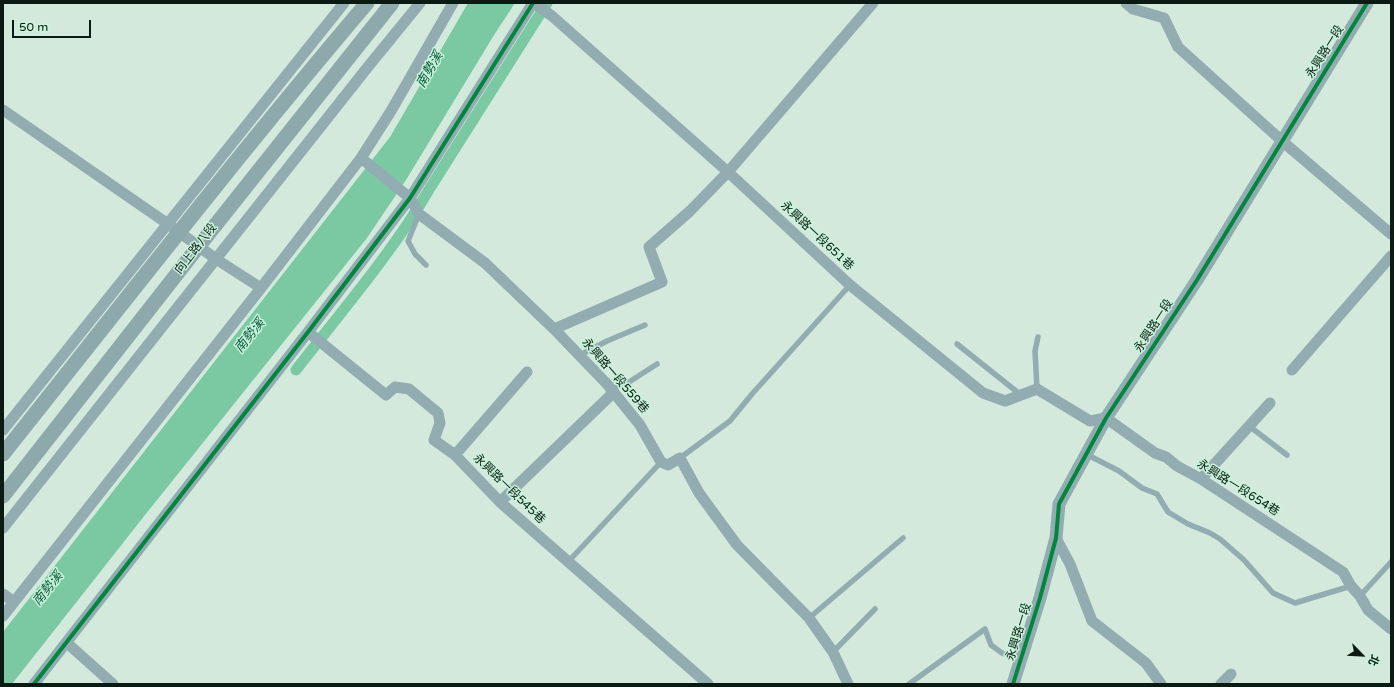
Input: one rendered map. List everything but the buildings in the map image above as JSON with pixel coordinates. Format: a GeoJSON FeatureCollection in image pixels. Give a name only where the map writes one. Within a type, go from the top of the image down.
{"type":"FeatureCollection","features":[{"type":"Feature","properties":{"kind":"main road","name":"向上路八段"},"geometry":{"type":"LineString","coordinates":[[3,454],[174,228],[330,48],[367,3]]}},
{"type":"Feature","properties":{"kind":"main road","name":"向上路八段"},"geometry":{"type":"LineString","coordinates":[[3,496],[392,3]]}},
{"type":"Feature","properties":{"kind":"street"},"geometry":{"type":"LineString","coordinates":[[3,430],[112,292],[174,228],[344,3]]}},
{"type":"Feature","properties":{"kind":"street"},"geometry":{"type":"LineString","coordinates":[[3,528],[420,3]]}},
{"type":"Feature","properties":{"kind":"street"},"geometry":{"type":"LineString","coordinates":[[3,616],[261,288],[364,161],[453,3]]}},
{"type":"Feature","properties":{"kind":"street"},"geometry":{"type":"LineString","coordinates":[[34,684],[308,332],[406,195],[534,3]]}},
{"type":"Feature","properties":{"kind":"street","name":"永興路一段651巷"},"geometry":{"type":"LineString","coordinates":[[534,3],[552,16],[728,172],[850,285],[983,393],[1005,401],[1038,388]]}},
{"type":"Feature","properties":{"kind":"street"},"geometry":{"type":"LineString","coordinates":[[554,329],[662,282],[649,248],[690,211],[728,172],[873,3]]}},
{"type":"Feature","properties":{"kind":"street"},"geometry":{"type":"LineString","coordinates":[[1126,3],[1133,9],[1164,18],[1178,46],[1282,141],[1391,234]]}},
{"type":"Feature","properties":{"kind":"street","name":"永興路一段"},"geometry":{"type":"LineString","coordinates":[[1013,684],[1040,598],[1056,538],[1059,504],[1106,418],[1196,280],[1367,3]]}},
{"type":"Feature","properties":{"kind":"street"},"geometry":{"type":"LineString","coordinates":[[3,110],[174,228],[198,247],[261,288]]}},
{"type":"Feature","properties":{"kind":"street"},"geometry":{"type":"LineString","coordinates":[[364,161],[406,195]]}},
{"type":"Feature","properties":{"kind":"street","name":"永興路一段559巷"},"geometry":{"type":"LineString","coordinates":[[406,195],[419,214],[485,263],[580,355],[640,425],[660,462]]}},
{"type":"Feature","properties":{"kind":"street"},"geometry":{"type":"LineString","coordinates":[[1292,370],[1391,256]]}},
{"type":"Feature","properties":{"kind":"street","name":"永興路一段545巷"},"geometry":{"type":"LineString","coordinates":[[308,332],[386,395],[395,387],[409,389],[438,413],[440,422],[434,440],[455,455],[500,502],[707,684]]}},
{"type":"Feature","properties":{"kind":"street"},"geometry":{"type":"LineString","coordinates":[[455,455],[527,372]]}},
{"type":"Feature","properties":{"kind":"street"},"geometry":{"type":"LineString","coordinates":[[1038,388],[1090,422],[1106,418]]}},
{"type":"Feature","properties":{"kind":"street"},"geometry":{"type":"LineString","coordinates":[[500,502],[612,391]]}},
{"type":"Feature","properties":{"kind":"street"},"geometry":{"type":"LineString","coordinates":[[1201,478],[1270,403]]}},
{"type":"Feature","properties":{"kind":"street","name":"永興路一段654巷"},"geometry":{"type":"LineString","coordinates":[[1106,418],[1155,453],[1166,457],[1177,466],[1201,478],[1343,572],[1368,610],[1391,629]]}},
{"type":"Feature","properties":{"kind":"street"},"geometry":{"type":"LineString","coordinates":[[660,462],[668,464],[680,458],[699,493],[737,545],[809,618],[833,652],[848,684]]}},
{"type":"Feature","properties":{"kind":"street"},"geometry":{"type":"LineString","coordinates":[[1056,538],[1070,564],[1092,621],[1146,663],[1161,684]]}},
{"type":"Feature","properties":{"kind":"street"},"geometry":{"type":"LineString","coordinates":[[3,594],[14,602]]}},
{"type":"Feature","properties":{"kind":"street"},"geometry":{"type":"LineString","coordinates":[[67,643],[113,684]]}},
{"type":"Feature","properties":{"kind":"street"},"geometry":{"type":"LineString","coordinates":[[1221,684],[1230,674]]}},
{"type":"Feature","properties":{"kind":"lane"},"geometry":{"type":"LineString","coordinates":[[419,214],[408,241],[415,254],[426,265]]}},
{"type":"Feature","properties":{"kind":"lane"},"geometry":{"type":"LineString","coordinates":[[680,458],[730,421],[752,394],[850,285]]}},
{"type":"Feature","properties":{"kind":"lane"},"geometry":{"type":"LineString","coordinates":[[580,355],[607,341],[645,325]]}},
{"type":"Feature","properties":{"kind":"lane"},"geometry":{"type":"LineString","coordinates":[[1038,337],[1035,351],[1038,388]]}},
{"type":"Feature","properties":{"kind":"lane"},"geometry":{"type":"LineString","coordinates":[[957,344],[1021,395]]}},
{"type":"Feature","properties":{"kind":"lane"},"geometry":{"type":"LineString","coordinates":[[612,391],[626,384],[657,364]]}},
{"type":"Feature","properties":{"kind":"lane"},"geometry":{"type":"LineString","coordinates":[[1249,426],[1287,456]]}},
{"type":"Feature","properties":{"kind":"lane"},"geometry":{"type":"LineString","coordinates":[[1086,454],[1119,471],[1142,488],[1157,494],[1168,512],[1188,524],[1220,539],[1244,560],[1273,593],[1295,603],[1352,586]]}},
{"type":"Feature","properties":{"kind":"lane"},"geometry":{"type":"LineString","coordinates":[[568,562],[660,462]]}},
{"type":"Feature","properties":{"kind":"lane"},"geometry":{"type":"LineString","coordinates":[[809,618],[903,538]]}},
{"type":"Feature","properties":{"kind":"lane"},"geometry":{"type":"LineString","coordinates":[[1360,596],[1391,562]]}},
{"type":"Feature","properties":{"kind":"lane"},"geometry":{"type":"LineString","coordinates":[[833,652],[875,609]]}},
{"type":"Feature","properties":{"kind":"lane"},"geometry":{"type":"LineString","coordinates":[[909,684],[985,629],[991,645],[1002,653],[1021,660]]}},
{"type":"Feature","properties":{"kind":"water","name":"南勢溪"},"geometry":{"type":"Polygon","coordinates":[[[468,3],[515,3],[406,180],[367,238],[12,684],[3,684],[3,632],[390,137],[468,3]]]}},
{"type":"Feature","properties":{"kind":"waterway"},"geometry":{"type":"LineString","coordinates":[[296,370],[400,235],[547,3]]}},
{"type":"Feature","properties":{"kind":"cycle path"},"geometry":{"type":"LineString","coordinates":[[34,684],[308,332],[410,198],[533,3]]}},
{"type":"Feature","properties":{"kind":"cycle path"},"geometry":{"type":"LineString","coordinates":[[1013,684],[1040,598],[1056,538],[1059,504],[1106,418],[1197,280],[1367,3]]}}]}
